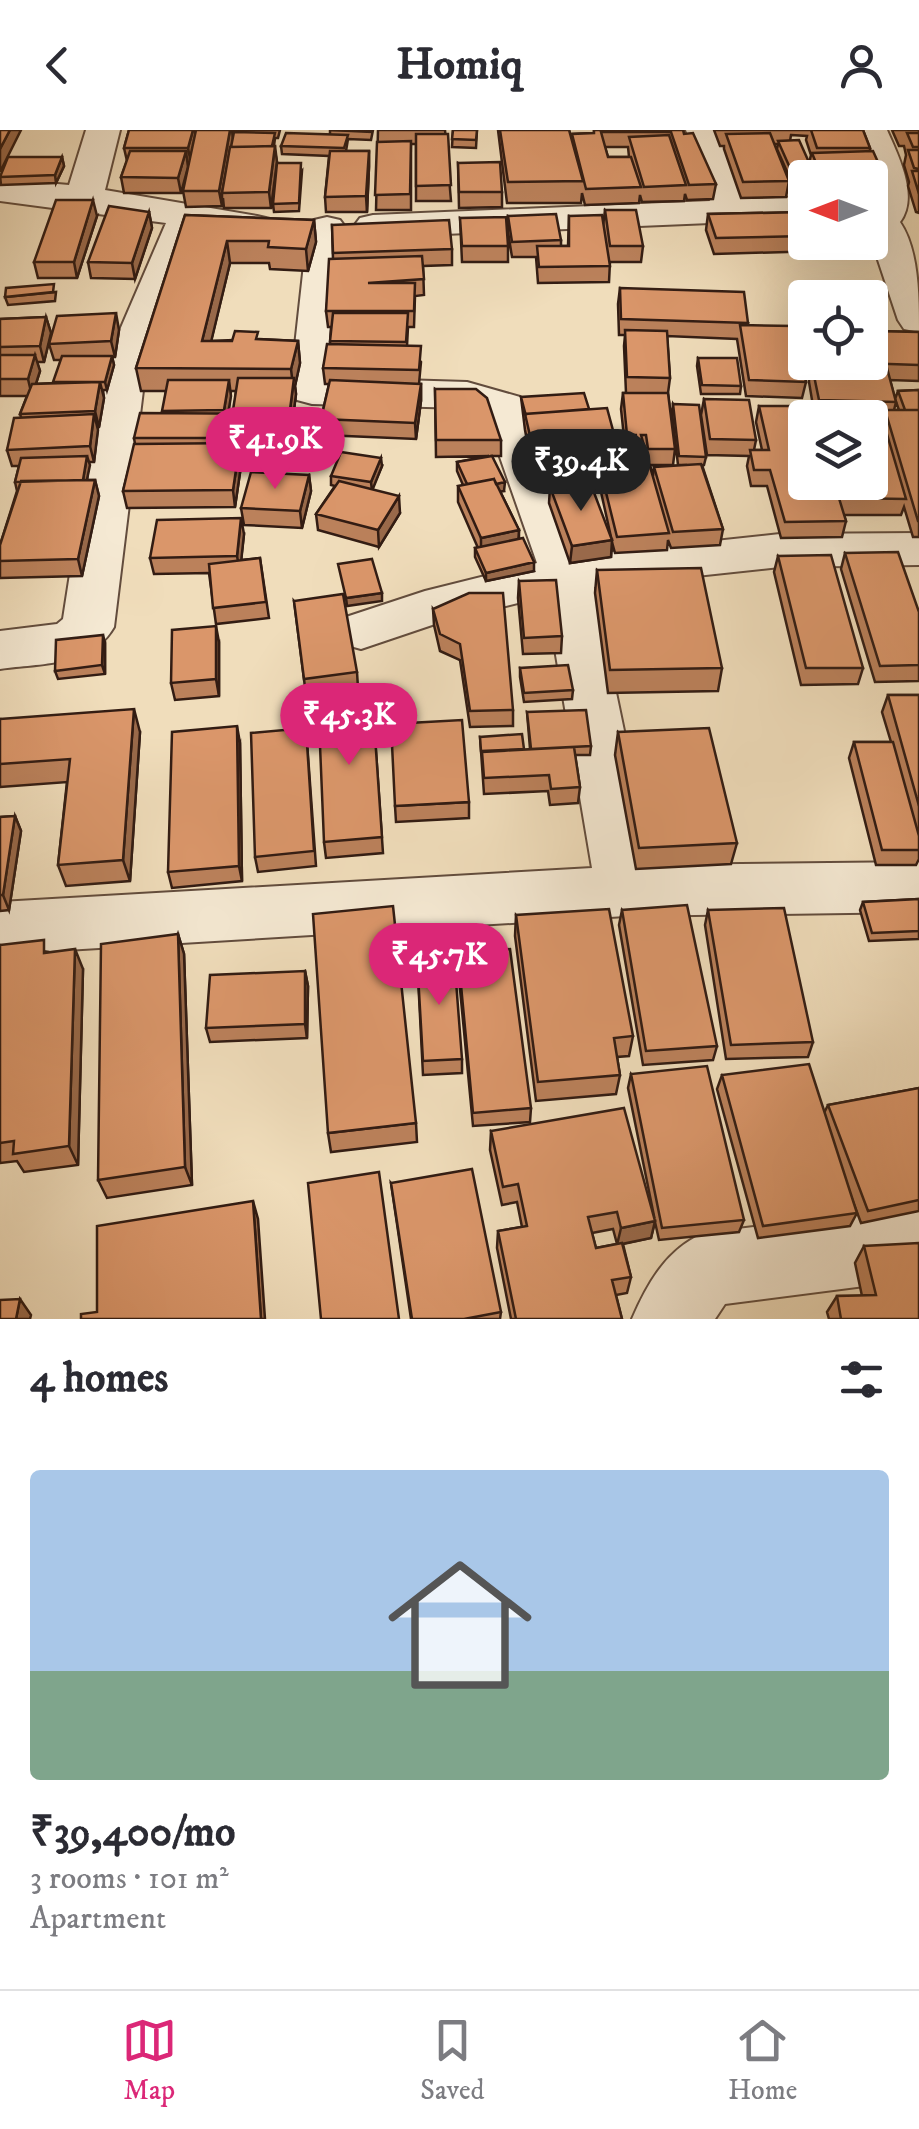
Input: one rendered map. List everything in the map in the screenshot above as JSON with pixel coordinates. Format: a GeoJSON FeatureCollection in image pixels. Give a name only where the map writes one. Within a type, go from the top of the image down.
{"type":"FeatureCollection","features":[{"type":"Feature","properties":{"kind":"street"},"geometry":{"type":"LineString","coordinates":[[84,198],[103,130]]}},
{"type":"Feature","properties":{"kind":"street"},"geometry":{"type":"LineString","coordinates":[[703,130],[732,211]]}},
{"type":"Feature","properties":{"kind":"street"},"geometry":{"type":"LineString","coordinates":[[870,130],[881,160]]}},
{"type":"Feature","properties":{"kind":"street"},"geometry":{"type":"LineString","coordinates":[[888,181],[894,198],[888,212]]}},
{"type":"Feature","properties":{"kind":"street"},"geometry":{"type":"LineString","coordinates":[[0,190],[84,198],[187,218],[274,228],[788,209]]}},
{"type":"Feature","properties":{"kind":"street"},"geometry":{"type":"LineString","coordinates":[[0,650],[52,646],[70,641],[88,627],[123,374],[187,218]]}},
{"type":"Feature","properties":{"kind":"street"},"geometry":{"type":"LineString","coordinates":[[327,228],[310,410],[467,395],[504,406],[566,574],[592,691],[626,891]]}},
{"type":"Feature","properties":{"kind":"street"},"geometry":{"type":"LineString","coordinates":[[888,232],[919,320]]}},
{"type":"Feature","properties":{"kind":"street"},"geometry":{"type":"LineString","coordinates":[[361,631],[458,597],[566,574],[812,551],[919,549]]}},
{"type":"Feature","properties":{"kind":"street"},"geometry":{"type":"LineString","coordinates":[[0,928],[626,891],[919,886]]}},
{"type":"Feature","properties":{"kind":"street"},"geometry":{"type":"LineString","coordinates":[[670,1319],[704,1270],[919,1243]]}},
{"type":"Feature","properties":{"kind":"building"},"geometry":{"type":"Polygon","coordinates":[[[0,130],[10,130],[0,149],[0,130]]]}},
{"type":"Feature","properties":{"kind":"building"},"geometry":{"type":"Polygon","coordinates":[[[129,130],[193,130],[188,148],[124,148],[129,130]]]}},
{"type":"Feature","properties":{"kind":"building"},"geometry":{"type":"Polygon","coordinates":[[[196,130],[230,130],[219,191],[183,191],[196,130]]]}},
{"type":"Feature","properties":{"kind":"building"},"geometry":{"type":"Polygon","coordinates":[[[453,130],[477,130],[476,140],[452,139],[453,130]]]}},
{"type":"Feature","properties":{"kind":"building"},"geometry":{"type":"Polygon","coordinates":[[[500,130],[569,130],[583,181],[508,182],[500,130]]]}},
{"type":"Feature","properties":{"kind":"building"},"geometry":{"type":"Polygon","coordinates":[[[594,130],[683,130],[684,134],[693,133],[716,184],[689,185],[671,132],[601,132],[608,157],[631,157],[641,187],[586,189],[572,134],[594,130]]]}},
{"type":"Feature","properties":{"kind":"building"},"geometry":{"type":"Polygon","coordinates":[[[811,130],[863,130],[870,148],[817,148],[811,130]]]}},
{"type":"Feature","properties":{"kind":"building"},"geometry":{"type":"Polygon","coordinates":[[[234,132],[275,133],[272,146],[231,147],[234,132]]]}},
{"type":"Feature","properties":{"kind":"building"},"geometry":{"type":"Polygon","coordinates":[[[286,133],[348,135],[344,148],[281,146],[286,133]]]}},
{"type":"Feature","properties":{"kind":"building"},"geometry":{"type":"Polygon","coordinates":[[[770,133],[788,181],[743,182],[726,134],[770,133]]]}},
{"type":"Feature","properties":{"kind":"building"},"geometry":{"type":"Polygon","coordinates":[[[907,133],[919,133],[919,147],[913,147],[907,133]]]}},
{"type":"Feature","properties":{"kind":"building"},"geometry":{"type":"Polygon","coordinates":[[[416,134],[448,134],[451,185],[416,186],[416,134]]]}},
{"type":"Feature","properties":{"kind":"building"},"geometry":{"type":"Polygon","coordinates":[[[669,135],[686,185],[644,187],[629,137],[669,135]]]}},
{"type":"Feature","properties":{"kind":"building"},"geometry":{"type":"Polygon","coordinates":[[[799,140],[808,160],[788,160],[788,164],[778,141],[799,140]]]}},
{"type":"Feature","properties":{"kind":"building"},"geometry":{"type":"Polygon","coordinates":[[[411,141],[410,194],[375,195],[377,142],[411,141]]]}},
{"type":"Feature","properties":{"kind":"building"},"geometry":{"type":"Polygon","coordinates":[[[275,146],[269,192],[222,193],[230,147],[275,146]]]}},
{"type":"Feature","properties":{"kind":"building"},"geometry":{"type":"Polygon","coordinates":[[[908,150],[919,150],[919,169],[914,168],[908,150]]]}},
{"type":"Feature","properties":{"kind":"building"},"geometry":{"type":"Polygon","coordinates":[[[130,151],[186,151],[178,178],[121,177],[130,151]]]}},
{"type":"Feature","properties":{"kind":"building"},"geometry":{"type":"Polygon","coordinates":[[[330,151],[369,151],[366,196],[325,197],[330,151]]]}},
{"type":"Feature","properties":{"kind":"building"},"geometry":{"type":"Polygon","coordinates":[[[873,151],[877,160],[815,160],[812,153],[873,151]]]}},
{"type":"Feature","properties":{"kind":"building"},"geometry":{"type":"Polygon","coordinates":[[[8,157],[62,157],[55,175],[0,177],[8,157]]]}},
{"type":"Feature","properties":{"kind":"building"},"geometry":{"type":"Polygon","coordinates":[[[500,162],[502,192],[459,192],[458,163],[500,162]]]}},
{"type":"Feature","properties":{"kind":"building"},"geometry":{"type":"Polygon","coordinates":[[[277,163],[301,163],[299,203],[273,204],[277,163]]]}},
{"type":"Feature","properties":{"kind":"building"},"geometry":{"type":"Polygon","coordinates":[[[912,171],[919,171],[919,194],[912,171]]]}},
{"type":"Feature","properties":{"kind":"building"},"geometry":{"type":"Polygon","coordinates":[[[56,200],[93,200],[74,262],[34,262],[56,200]]]}},
{"type":"Feature","properties":{"kind":"building"},"geometry":{"type":"Polygon","coordinates":[[[109,206],[149,212],[132,263],[88,262],[109,206]]]}},
{"type":"Feature","properties":{"kind":"building"},"geometry":{"type":"Polygon","coordinates":[[[605,210],[636,210],[643,246],[610,246],[605,210]]]}},
{"type":"Feature","properties":{"kind":"building"},"geometry":{"type":"Polygon","coordinates":[[[788,212],[788,236],[716,238],[708,214],[788,212]]]}},
{"type":"Feature","properties":{"kind":"building"},"geometry":{"type":"Polygon","coordinates":[[[556,214],[561,240],[512,242],[508,216],[556,214]]]}},
{"type":"Feature","properties":{"kind":"building"},"geometry":{"type":"Polygon","coordinates":[[[185,215],[314,220],[306,249],[268,247],[269,241],[227,241],[202,341],[232,341],[235,331],[258,332],[256,339],[298,341],[291,369],[136,368],[185,215]]]}},
{"type":"Feature","properties":{"kind":"building"},"geometry":{"type":"Polygon","coordinates":[[[602,215],[610,266],[539,267],[537,246],[569,246],[569,216],[602,215]]]}},
{"type":"Feature","properties":{"kind":"building"},"geometry":{"type":"Polygon","coordinates":[[[506,217],[508,246],[462,246],[460,218],[506,217]]]}},
{"type":"Feature","properties":{"kind":"building"},"geometry":{"type":"Polygon","coordinates":[[[449,220],[452,249],[333,253],[332,225],[449,220]]]}},
{"type":"Feature","properties":{"kind":"building"},"geometry":{"type":"Polygon","coordinates":[[[422,256],[424,279],[368,283],[415,283],[414,311],[326,311],[329,259],[422,256]]]}},
{"type":"Feature","properties":{"kind":"building"},"geometry":{"type":"Polygon","coordinates":[[[54,284],[53,292],[5,297],[6,288],[54,284]]]}},
{"type":"Feature","properties":{"kind":"building"},"geometry":{"type":"Polygon","coordinates":[[[620,288],[744,292],[748,323],[621,319],[620,288]]]}},
{"type":"Feature","properties":{"kind":"building"},"geometry":{"type":"Polygon","coordinates":[[[116,313],[111,341],[49,344],[57,316],[116,313]]]}},
{"type":"Feature","properties":{"kind":"building"},"geometry":{"type":"Polygon","coordinates":[[[333,313],[408,313],[406,342],[330,341],[333,313]]]}},
{"type":"Feature","properties":{"kind":"building"},"geometry":{"type":"Polygon","coordinates":[[[46,317],[40,346],[0,347],[0,319],[46,317]]]}},
{"type":"Feature","properties":{"kind":"building"},"geometry":{"type":"Polygon","coordinates":[[[740,325],[788,326],[788,380],[806,382],[749,380],[740,325]]]}},
{"type":"Feature","properties":{"kind":"building"},"geometry":{"type":"Polygon","coordinates":[[[625,330],[667,331],[670,378],[627,377],[625,330]]]}},
{"type":"Feature","properties":{"kind":"building"},"geometry":{"type":"Polygon","coordinates":[[[888,331],[919,332],[919,365],[888,364],[888,331]]]}},
{"type":"Feature","properties":{"kind":"building"},"geometry":{"type":"Polygon","coordinates":[[[327,344],[421,346],[419,370],[323,368],[327,344]]]}},
{"type":"Feature","properties":{"kind":"building"},"geometry":{"type":"Polygon","coordinates":[[[0,355],[35,355],[28,379],[0,379],[0,355]]]}},
{"type":"Feature","properties":{"kind":"building"},"geometry":{"type":"Polygon","coordinates":[[[62,356],[112,356],[105,382],[53,382],[62,356]]]}},
{"type":"Feature","properties":{"kind":"building"},"geometry":{"type":"Polygon","coordinates":[[[698,358],[737,358],[741,386],[702,385],[698,358]]]}},
{"type":"Feature","properties":{"kind":"building"},"geometry":{"type":"Polygon","coordinates":[[[888,372],[896,402],[888,400],[819,400],[815,380],[888,380],[888,372]]]}},
{"type":"Feature","properties":{"kind":"building"},"geometry":{"type":"Polygon","coordinates":[[[238,378],[294,378],[290,410],[233,410],[238,378]]]}},
{"type":"Feature","properties":{"kind":"building"},"geometry":{"type":"Polygon","coordinates":[[[168,380],[229,380],[224,410],[162,411],[168,380]]]}},
{"type":"Feature","properties":{"kind":"building"},"geometry":{"type":"Polygon","coordinates":[[[330,380],[421,384],[415,423],[321,419],[330,380]]]}},
{"type":"Feature","properties":{"kind":"building"},"geometry":{"type":"Polygon","coordinates":[[[100,382],[95,411],[20,414],[32,384],[100,382]]]}},
{"type":"Feature","properties":{"kind":"building"},"geometry":{"type":"Polygon","coordinates":[[[435,389],[476,389],[487,398],[501,440],[436,440],[435,389]]]}},
{"type":"Feature","properties":{"kind":"building"},"geometry":{"type":"Polygon","coordinates":[[[919,390],[919,410],[905,410],[898,391],[919,390]]]}},
{"type":"Feature","properties":{"kind":"building"},"geometry":{"type":"Polygon","coordinates":[[[584,393],[589,409],[525,414],[521,397],[584,393]]]}},
{"type":"Feature","properties":{"kind":"building"},"geometry":{"type":"Polygon","coordinates":[[[623,393],[668,393],[675,449],[648,449],[646,435],[641,435],[669,533],[617,537],[598,460],[629,458],[623,437],[637,435],[627,435],[623,393]]]}},
{"type":"Feature","properties":{"kind":"building"},"geometry":{"type":"Polygon","coordinates":[[[704,399],[749,400],[756,440],[710,439],[704,399]]]}},
{"type":"Feature","properties":{"kind":"building"},"geometry":{"type":"Polygon","coordinates":[[[673,404],[699,405],[706,457],[679,456],[673,404]]]}},
{"type":"Feature","properties":{"kind":"building"},"geometry":{"type":"Polygon","coordinates":[[[759,406],[788,406],[788,500],[840,500],[846,521],[785,522],[770,470],[754,470],[750,450],[769,450],[759,406]]]}},
{"type":"Feature","properties":{"kind":"building"},"geometry":{"type":"Polygon","coordinates":[[[607,408],[614,434],[531,440],[525,414],[607,408]]]}},
{"type":"Feature","properties":{"kind":"building"},"geometry":{"type":"Polygon","coordinates":[[[888,410],[919,410],[918,521],[888,420],[888,410]]]}},
{"type":"Feature","properties":{"kind":"building"},"geometry":{"type":"Polygon","coordinates":[[[140,413],[289,414],[286,438],[134,438],[140,413]]]}},
{"type":"Feature","properties":{"kind":"building"},"geometry":{"type":"Polygon","coordinates":[[[94,414],[90,446],[7,450],[14,418],[94,414]]]}},
{"type":"Feature","properties":{"kind":"building"},"geometry":{"type":"Polygon","coordinates":[[[888,438],[906,499],[888,499],[888,438]]]}},
{"type":"Feature","properties":{"kind":"building"},"geometry":{"type":"Polygon","coordinates":[[[240,443],[233,490],[123,491],[134,444],[240,443]]]}},
{"type":"Feature","properties":{"kind":"building"},"geometry":{"type":"Polygon","coordinates":[[[617,446],[620,459],[598,460],[598,466],[544,469],[540,452],[617,446]]]}},
{"type":"Feature","properties":{"kind":"building"},"geometry":{"type":"Polygon","coordinates":[[[341,452],[381,458],[371,482],[331,476],[341,452]]]}},
{"type":"Feature","properties":{"kind":"building"},"geometry":{"type":"Polygon","coordinates":[[[87,456],[83,480],[15,482],[21,458],[87,456]]]}},
{"type":"Feature","properties":{"kind":"building"},"geometry":{"type":"Polygon","coordinates":[[[492,456],[505,482],[496,484],[494,479],[467,484],[457,462],[492,456]]]}},
{"type":"Feature","properties":{"kind":"building"},"geometry":{"type":"Polygon","coordinates":[[[701,464],[723,529],[673,532],[654,467],[701,464]]]}},
{"type":"Feature","properties":{"kind":"building"},"geometry":{"type":"Polygon","coordinates":[[[251,472],[309,475],[300,511],[241,508],[251,472]]]}},
{"type":"Feature","properties":{"kind":"building"},"geometry":{"type":"Polygon","coordinates":[[[494,479],[519,530],[481,538],[458,486],[494,479]]]}},
{"type":"Feature","properties":{"kind":"building"},"geometry":{"type":"Polygon","coordinates":[[[95,480],[78,559],[0,561],[0,545],[21,481],[95,480]]]}},
{"type":"Feature","properties":{"kind":"building"},"geometry":{"type":"Polygon","coordinates":[[[339,481],[399,496],[378,530],[316,514],[339,481]]]}},
{"type":"Feature","properties":{"kind":"building"},"geometry":{"type":"Polygon","coordinates":[[[590,482],[612,540],[572,546],[550,487],[590,482]]]}},
{"type":"Feature","properties":{"kind":"building"},"geometry":{"type":"Polygon","coordinates":[[[241,518],[237,556],[150,558],[157,520],[241,518]]]}},
{"type":"Feature","properties":{"kind":"building"},"geometry":{"type":"Polygon","coordinates":[[[523,538],[534,562],[486,573],[475,548],[523,538]]]}},
{"type":"Feature","properties":{"kind":"building"},"geometry":{"type":"Polygon","coordinates":[[[898,552],[919,612],[919,665],[880,666],[845,553],[898,552]]]}},
{"type":"Feature","properties":{"kind":"building"},"geometry":{"type":"Polygon","coordinates":[[[831,555],[863,668],[806,668],[778,556],[831,555]]]}},
{"type":"Feature","properties":{"kind":"building"},"geometry":{"type":"Polygon","coordinates":[[[260,558],[266,602],[213,608],[209,564],[260,558]]]}},
{"type":"Feature","properties":{"kind":"building"},"geometry":{"type":"Polygon","coordinates":[[[372,559],[382,593],[346,598],[338,564],[372,559]]]}},
{"type":"Feature","properties":{"kind":"building"},"geometry":{"type":"Polygon","coordinates":[[[701,568],[722,668],[610,670],[597,570],[701,568]]]}},
{"type":"Feature","properties":{"kind":"building"},"geometry":{"type":"Polygon","coordinates":[[[556,580],[562,636],[524,638],[519,581],[556,580]]]}},
{"type":"Feature","properties":{"kind":"building"},"geometry":{"type":"Polygon","coordinates":[[[469,593],[503,593],[513,710],[470,711],[460,644],[440,634],[433,609],[469,593]]]}},
{"type":"Feature","properties":{"kind":"building"},"geometry":{"type":"Polygon","coordinates":[[[343,594],[357,672],[304,679],[294,601],[343,594]]]}},
{"type":"Feature","properties":{"kind":"building"},"geometry":{"type":"Polygon","coordinates":[[[216,626],[216,679],[171,683],[172,630],[216,626]]]}},
{"type":"Feature","properties":{"kind":"building"},"geometry":{"type":"Polygon","coordinates":[[[103,635],[102,665],[55,671],[56,640],[103,635]]]}},
{"type":"Feature","properties":{"kind":"building"},"geometry":{"type":"Polygon","coordinates":[[[568,665],[573,690],[524,693],[520,668],[568,665]]]}},
{"type":"Feature","properties":{"kind":"building"},"geometry":{"type":"Polygon","coordinates":[[[372,693],[382,837],[324,842],[318,697],[372,693]]]}},
{"type":"Feature","properties":{"kind":"building"},"geometry":{"type":"Polygon","coordinates":[[[888,695],[919,695],[919,806],[888,695]]]}},
{"type":"Feature","properties":{"kind":"building"},"geometry":{"type":"Polygon","coordinates":[[[134,709],[123,860],[58,865],[70,759],[0,764],[0,719],[134,709]]]}},
{"type":"Feature","properties":{"kind":"building"},"geometry":{"type":"Polygon","coordinates":[[[586,710],[591,746],[531,749],[527,712],[586,710]]]}},
{"type":"Feature","properties":{"kind":"building"},"geometry":{"type":"Polygon","coordinates":[[[462,720],[469,802],[395,806],[391,724],[462,720]]]}},
{"type":"Feature","properties":{"kind":"building"},"geometry":{"type":"Polygon","coordinates":[[[237,726],[239,866],[168,872],[172,732],[237,726]]]}},
{"type":"Feature","properties":{"kind":"building"},"geometry":{"type":"Polygon","coordinates":[[[306,728],[314,851],[255,857],[251,733],[306,728]]]}},
{"type":"Feature","properties":{"kind":"building"},"geometry":{"type":"Polygon","coordinates":[[[709,728],[737,843],[639,848],[618,732],[709,728]]]}},
{"type":"Feature","properties":{"kind":"building"},"geometry":{"type":"Polygon","coordinates":[[[522,734],[524,749],[481,751],[480,737],[522,734]]]}},
{"type":"Feature","properties":{"kind":"building"},"geometry":{"type":"Polygon","coordinates":[[[854,742],[893,742],[919,836],[919,850],[882,850],[854,742]]]}},
{"type":"Feature","properties":{"kind":"building"},"geometry":{"type":"Polygon","coordinates":[[[574,747],[580,787],[551,789],[549,775],[484,778],[482,752],[574,747]]]}},
{"type":"Feature","properties":{"kind":"building"},"geometry":{"type":"Polygon","coordinates":[[[15,816],[3,895],[0,895],[0,817],[15,816]]]}},
{"type":"Feature","properties":{"kind":"building"},"geometry":{"type":"Polygon","coordinates":[[[919,899],[919,931],[872,933],[863,902],[919,899]]]}},
{"type":"Feature","properties":{"kind":"building"},"geometry":{"type":"Polygon","coordinates":[[[687,905],[717,1046],[646,1051],[622,910],[687,905]]]}},
{"type":"Feature","properties":{"kind":"building"},"geometry":{"type":"Polygon","coordinates":[[[393,906],[416,1123],[328,1133],[313,914],[393,906]]]}},
{"type":"Feature","properties":{"kind":"building"},"geometry":{"type":"Polygon","coordinates":[[[784,908],[813,1042],[731,1045],[708,910],[784,908]]]}},
{"type":"Feature","properties":{"kind":"building"},"geometry":{"type":"Polygon","coordinates":[[[609,909],[633,1036],[614,1038],[620,1075],[538,1082],[516,915],[609,909]]]}},
{"type":"Feature","properties":{"kind":"building"},"geometry":{"type":"Polygon","coordinates":[[[178,934],[185,1167],[98,1180],[101,944],[178,934]]]}},
{"type":"Feature","properties":{"kind":"building"},"geometry":{"type":"Polygon","coordinates":[[[44,940],[44,953],[75,949],[69,1146],[13,1154],[14,1141],[0,1143],[0,945],[44,940]]]}},
{"type":"Feature","properties":{"kind":"building"},"geometry":{"type":"Polygon","coordinates":[[[510,949],[531,1108],[473,1113],[458,953],[510,949]]]}},
{"type":"Feature","properties":{"kind":"building"},"geometry":{"type":"Polygon","coordinates":[[[454,955],[462,1059],[423,1061],[417,957],[454,955]]]}},
{"type":"Feature","properties":{"kind":"building"},"geometry":{"type":"Polygon","coordinates":[[[305,971],[305,1024],[206,1028],[210,975],[305,971]]]}},
{"type":"Feature","properties":{"kind":"building"},"geometry":{"type":"Polygon","coordinates":[[[809,1064],[857,1213],[763,1226],[722,1075],[809,1064]]]}},
{"type":"Feature","properties":{"kind":"building"},"geometry":{"type":"Polygon","coordinates":[[[707,1066],[744,1220],[662,1228],[631,1074],[707,1066]]]}},
{"type":"Feature","properties":{"kind":"building"},"geometry":{"type":"Polygon","coordinates":[[[919,1088],[919,1200],[868,1211],[828,1105],[919,1088]]]}},
{"type":"Feature","properties":{"kind":"building"},"geometry":{"type":"Polygon","coordinates":[[[624,1108],[655,1221],[621,1228],[617,1212],[588,1217],[596,1248],[622,1243],[631,1277],[612,1280],[622,1319],[516,1319],[498,1231],[527,1226],[518,1184],[503,1187],[491,1131],[624,1108]]]}},
{"type":"Feature","properties":{"kind":"building"},"geometry":{"type":"Polygon","coordinates":[[[472,1169],[501,1312],[464,1319],[412,1319],[391,1183],[472,1169]]]}},
{"type":"Feature","properties":{"kind":"building"},"geometry":{"type":"Polygon","coordinates":[[[379,1172],[399,1319],[321,1319],[308,1183],[379,1172]]]}},
{"type":"Feature","properties":{"kind":"building"},"geometry":{"type":"Polygon","coordinates":[[[253,1201],[261,1319],[81,1319],[81,1314],[97,1312],[97,1226],[253,1201]]]}},
{"type":"Feature","properties":{"kind":"building"},"geometry":{"type":"Polygon","coordinates":[[[919,1243],[919,1319],[841,1319],[837,1296],[876,1295],[864,1246],[919,1243]]]}},
{"type":"Feature","properties":{"kind":"building"},"geometry":{"type":"Polygon","coordinates":[[[20,1299],[16,1319],[0,1319],[0,1300],[20,1299]]]}}]}
